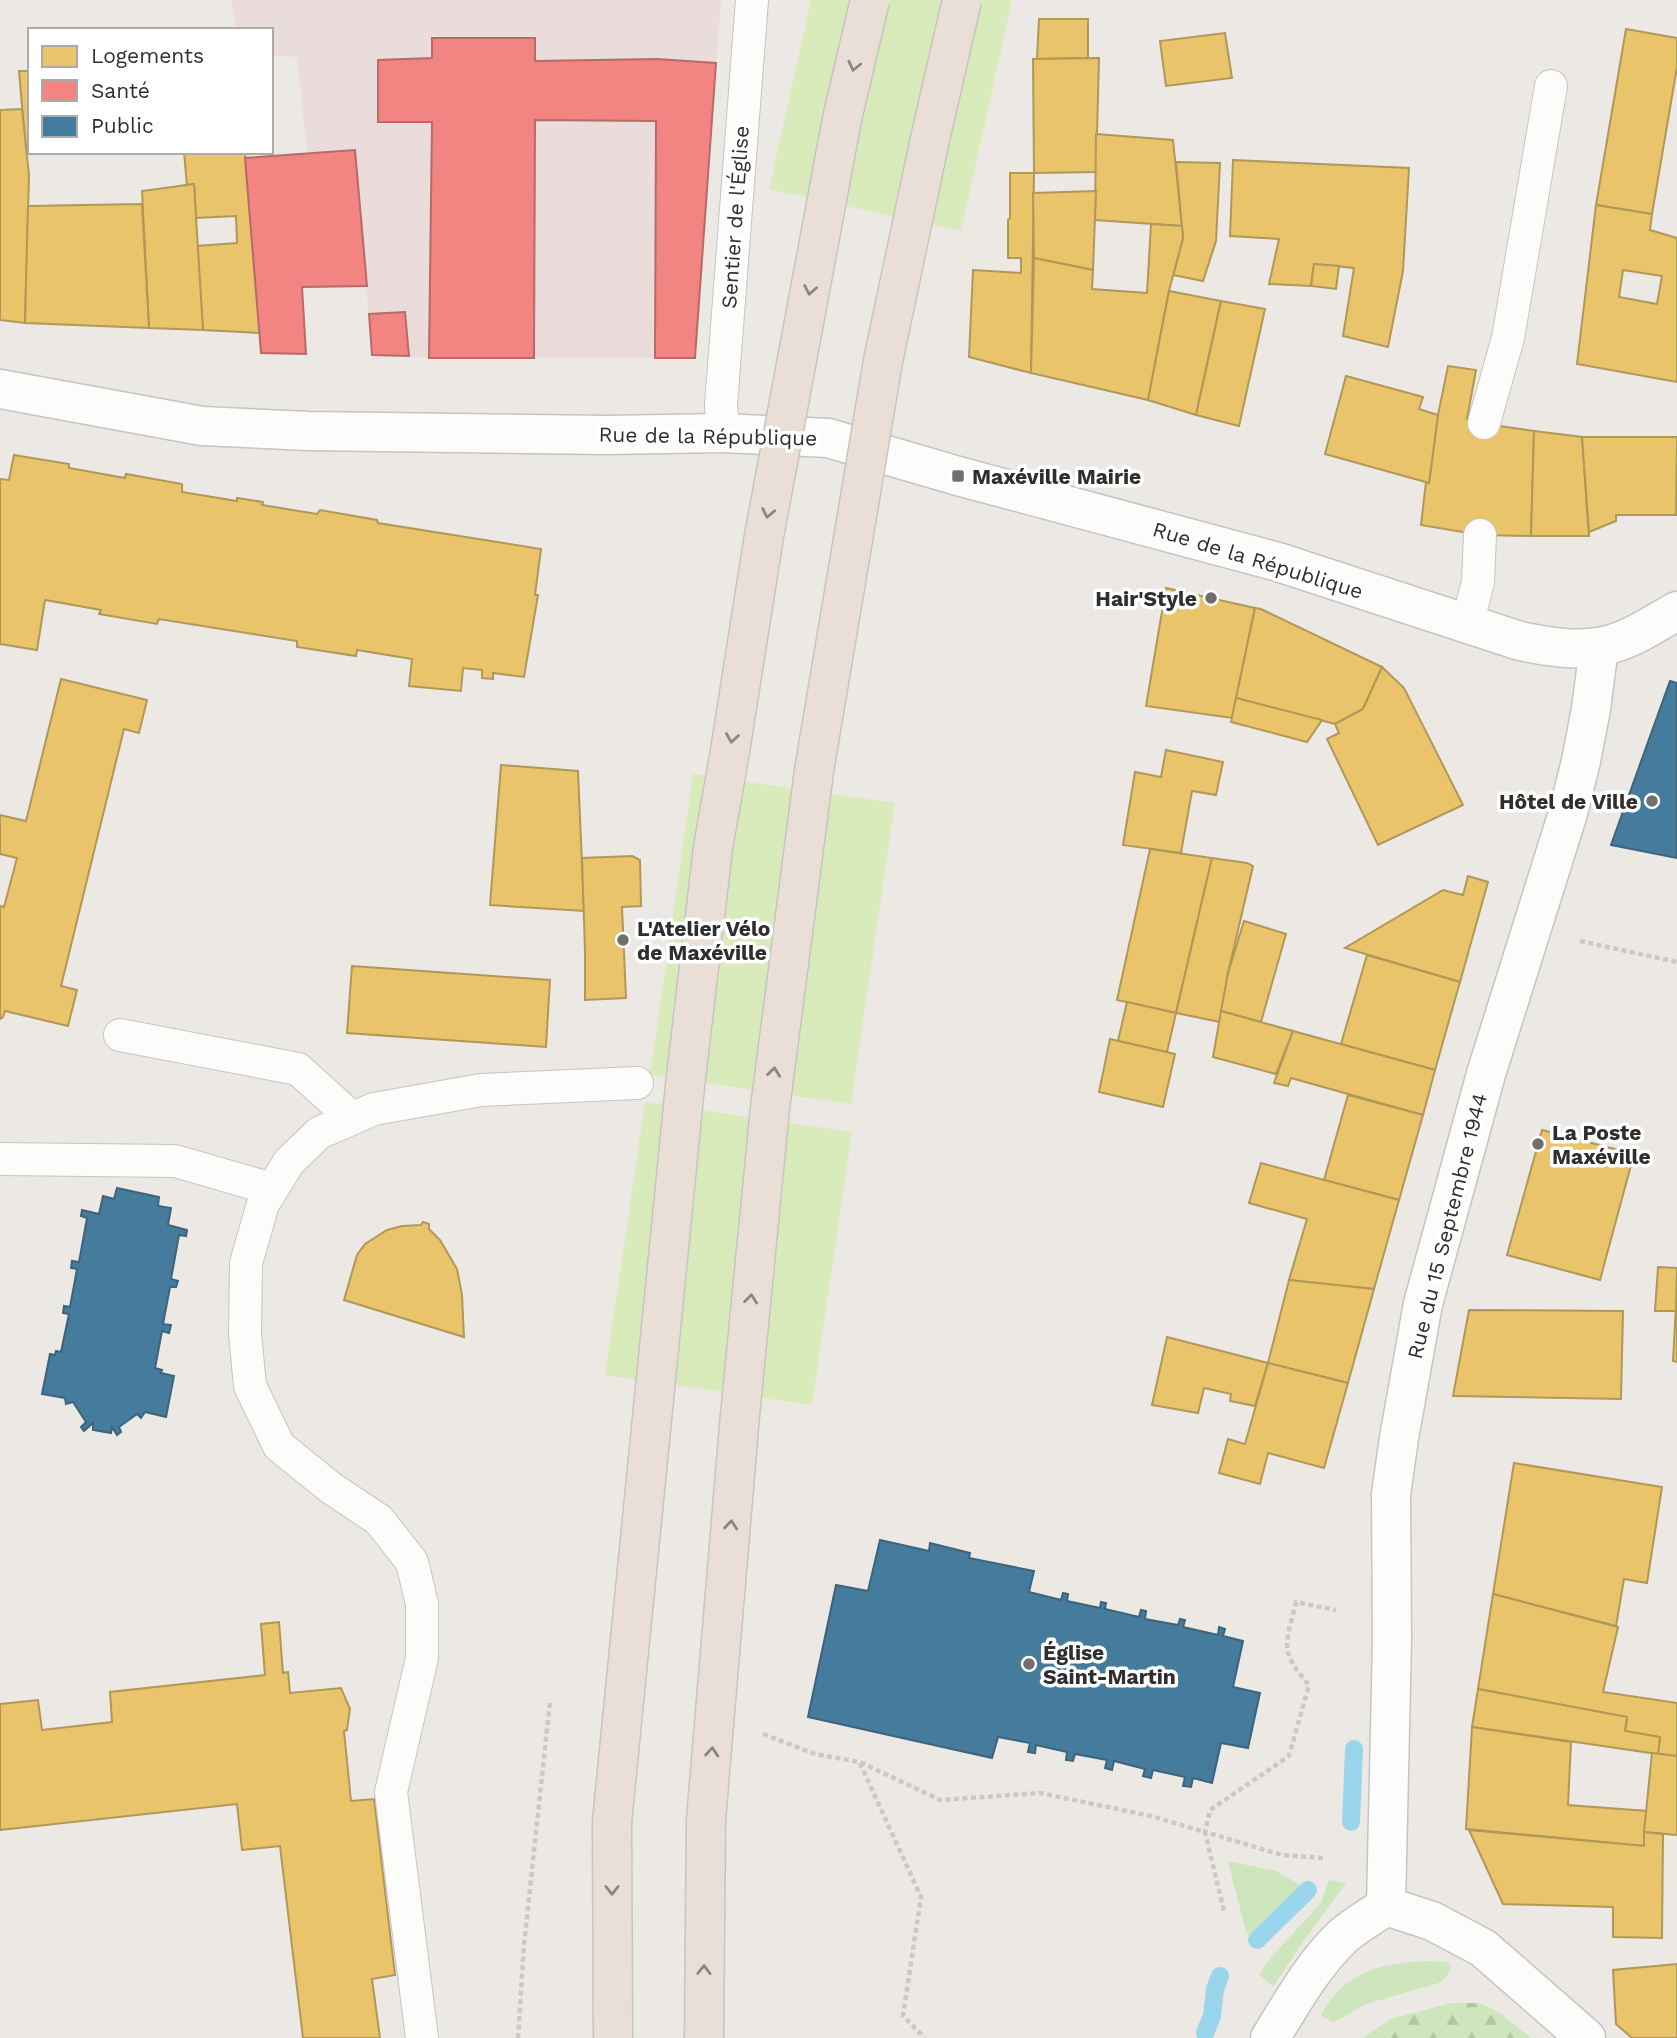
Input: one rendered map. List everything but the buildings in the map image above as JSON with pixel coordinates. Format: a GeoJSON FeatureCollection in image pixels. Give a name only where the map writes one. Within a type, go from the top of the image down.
{"type":"FeatureCollection","features":[{"type":"Feature","properties":{"kind":"highway"},"geometry":{"type":"LineString","coordinates":[[613,2038],[612,1822],[684,1100],[713,848],[766,523],[842,119],[870,0]]}},
{"type":"Feature","properties":{"kind":"highway"},"geometry":{"type":"LineString","coordinates":[[704,2038],[706,1820],[738,1428],[770,1108],[814,771],[883,361],[962,0]]}},
{"type":"Feature","properties":{"kind":"street","name":"Rue de la République"},"geometry":{"type":"LineString","coordinates":[[0,389],[202,425],[308,431],[596,435],[723,433],[828,438],[1278,562],[1513,639],[1558,648],[1599,647]]}},
{"type":"Feature","properties":{"kind":"street"},"geometry":{"type":"LineString","coordinates":[[1599,647],[1624,640],[1677,611]]}},
{"type":"Feature","properties":{"kind":"street","name":"Rue du 15 Septembre 1944"},"geometry":{"type":"LineString","coordinates":[[1386,1906],[1392,1640],[1391,1494],[1399,1438],[1427,1291],[1486,1074],[1581,761],[1599,647]]}},
{"type":"Feature","properties":{"kind":"street"},"geometry":{"type":"LineString","coordinates":[[1270,2038],[1294,1997],[1314,1970],[1343,1937],[1386,1906],[1432,1921],[1483,1948],[1586,2038]]}},
{"type":"Feature","properties":{"kind":"lane","name":"Sentier de l'Église"},"geometry":{"type":"LineString","coordinates":[[723,433],[721,405],[752,0]]}},
{"type":"Feature","properties":{"kind":"lane"},"geometry":{"type":"LineString","coordinates":[[1484,423],[1508,338],[1551,86]]}},
{"type":"Feature","properties":{"kind":"lane"},"geometry":{"type":"LineString","coordinates":[[1467,625],[1478,582],[1480,535]]}},
{"type":"Feature","properties":{"kind":"lane"},"geometry":{"type":"LineString","coordinates":[[120,1035],[298,1069],[352,1118]]}},
{"type":"Feature","properties":{"kind":"lane"},"geometry":{"type":"LineString","coordinates":[[422,2038],[391,1792],[422,1658],[422,1604],[412,1562],[379,1520],[331,1488],[279,1446],[250,1386],[246,1334],[246,1263],[263,1204],[289,1162],[319,1133],[374,1109],[481,1090],[637,1083]]}},
{"type":"Feature","properties":{"kind":"lane"},"geometry":{"type":"LineString","coordinates":[[0,1159],[175,1161],[272,1189]]}},
{"type":"Feature","properties":{"kind":"path"},"geometry":{"type":"LineString","coordinates":[[1573,939],[1677,962]]}},
{"type":"Feature","properties":{"kind":"path"},"geometry":{"type":"LineString","coordinates":[[1224,1912],[1205,1832],[1210,1810],[1289,1756],[1309,1685],[1293,1666],[1286,1648],[1296,1602],[1336,1610]]}},
{"type":"Feature","properties":{"kind":"path"},"geometry":{"type":"LineString","coordinates":[[518,2038],[524,1945],[550,1701]]}},
{"type":"Feature","properties":{"kind":"path"},"geometry":{"type":"LineString","coordinates":[[757,1731],[815,1754],[860,1762],[940,1800],[1040,1793],[1152,1816],[1282,1855],[1323,1858]]}},
{"type":"Feature","properties":{"kind":"path"},"geometry":{"type":"LineString","coordinates":[[860,1762],[921,1897],[903,2016],[925,2038]]}},
{"type":"Feature","properties":{"kind":"shaded area"},"geometry":{"type":"Polygon","coordinates":[[[231,0],[721,0],[695,358],[429,358],[372,355],[355,150],[307,154],[297,57],[273,55],[273,28],[237,28],[231,0]]]}},
{"type":"Feature","properties":{"kind":"green space"},"geometry":{"type":"Polygon","coordinates":[[[811,0],[1012,0],[961,231],[769,189],[811,0]]]}},
{"type":"Feature","properties":{"kind":"green space"},"geometry":{"type":"Polygon","coordinates":[[[693,774],[895,803],[851,1104],[650,1075],[693,774]]]}},
{"type":"Feature","properties":{"kind":"green space"},"geometry":{"type":"Polygon","coordinates":[[[645,1102],[852,1132],[812,1405],[605,1375],[645,1102]]]}},
{"type":"Feature","properties":{"kind":"green space"},"geometry":{"type":"Polygon","coordinates":[[[1228,1861],[1276,1871],[1300,1885],[1250,1939],[1245,1928],[1228,1861]]]}},
{"type":"Feature","properties":{"kind":"green space"},"geometry":{"type":"Polygon","coordinates":[[[1329,1880],[1346,1883],[1273,1987],[1259,1974],[1321,1903],[1329,1880]]]}},
{"type":"Feature","properties":{"kind":"green space"},"geometry":{"type":"Polygon","coordinates":[[[1449,1962],[1451,1967],[1439,1983],[1366,2004],[1333,2023],[1321,2015],[1342,1988],[1367,1972],[1397,1964],[1449,1962]]]}},
{"type":"Feature","properties":{"kind":"green space"},"geometry":{"type":"Polygon","coordinates":[[[1451,2003],[1479,2003],[1500,2013],[1531,2038],[1363,2038],[1391,2019],[1451,2003]]]}},
{"type":"Feature","properties":{"kind":"waterway"},"geometry":{"type":"LineString","coordinates":[[1351,1822],[1354,1749]]}},
{"type":"Feature","properties":{"kind":"waterway"},"geometry":{"type":"LineString","coordinates":[[1257,1940],[1308,1890]]}},
{"type":"Feature","properties":{"kind":"waterway"},"geometry":{"type":"LineString","coordinates":[[1205,2033],[1212,2016],[1215,1989],[1220,1976]]}},
{"type":"Feature","properties":{"kind":"place","name":"Maxéville Mairie"},"geometry":{"type":"Point","coordinates":[958,476]}},
{"type":"Feature","properties":{"kind":"place","name":"Hair'Style"},"geometry":{"type":"Point","coordinates":[1211,598]}},
{"type":"Feature","properties":{"kind":"place","name":"Hôtel de Ville"},"geometry":{"type":"Point","coordinates":[1652,801]}},
{"type":"Feature","properties":{"kind":"place","name":"L'Atelier Vélo de Maxéville"},"geometry":{"type":"Point","coordinates":[623,940]}},
{"type":"Feature","properties":{"kind":"place","name":"La Poste Maxéville"},"geometry":{"type":"Point","coordinates":[1538,1144]}},
{"type":"Feature","properties":{"kind":"place","name":"Église Saint-Martin"},"geometry":{"type":"Point","coordinates":[1029,1664]}}]}
